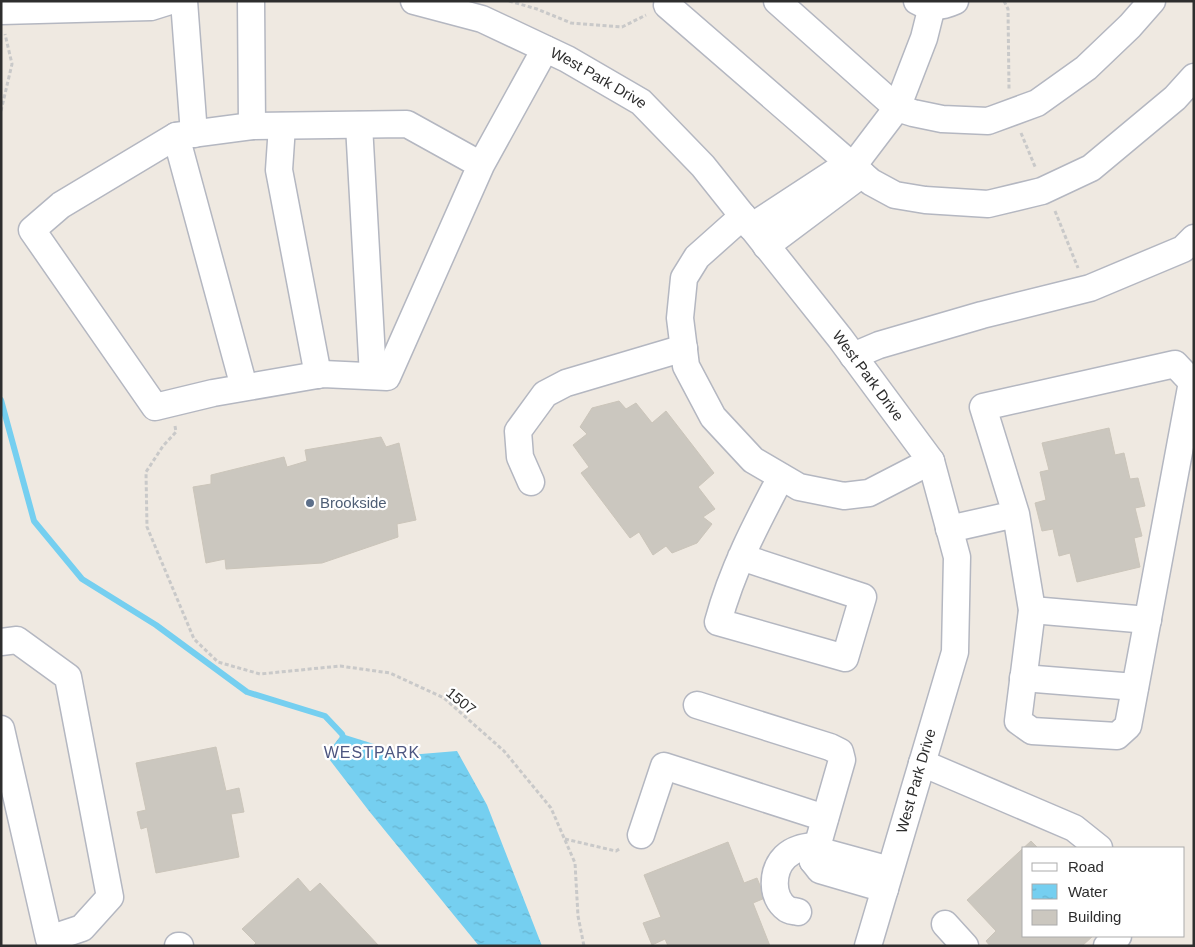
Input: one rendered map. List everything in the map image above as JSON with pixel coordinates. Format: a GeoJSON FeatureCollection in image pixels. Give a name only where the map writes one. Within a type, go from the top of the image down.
{"type":"FeatureCollection","features":[{"type":"Feature","properties":{"kind":"street"},"geometry":{"type":"LineString","coordinates":[[2,18],[151,7],[170,1]]}},
{"type":"Feature","properties":{"kind":"street"},"geometry":{"type":"LineString","coordinates":[[184,1],[185,135],[244,388]]}},
{"type":"Feature","properties":{"kind":"street"},"geometry":{"type":"LineString","coordinates":[[251,1],[252,126]]}},
{"type":"Feature","properties":{"kind":"street","name":"West Park Drive"},"geometry":{"type":"LineString","coordinates":[[414,1],[482,19],[567,59],[641,102],[703,166],[853,356],[931,461],[957,557],[954,652],[868,946]]}},
{"type":"Feature","properties":{"kind":"street"},"geometry":{"type":"LineString","coordinates":[[777,1],[897,108],[942,119],[988,121],[1037,103],[1086,68],[1130,26],[1152,1]]}},
{"type":"Feature","properties":{"kind":"street"},"geometry":{"type":"LineString","coordinates":[[668,3],[871,182],[895,195],[925,200],[988,204],[1045,189],[1091,168],[1175,98],[1194,77]]}},
{"type":"Feature","properties":{"kind":"street"},"geometry":{"type":"LineString","coordinates":[[931,461],[869,493],[844,496],[799,487],[781,477],[753,460],[713,417],[686,366],[680,318],[684,278],[696,257],[754,230],[855,168],[897,108],[924,38],[934,3]]}},
{"type":"Feature","properties":{"kind":"street"},"geometry":{"type":"LineString","coordinates":[[481,165],[407,124],[252,126],[185,135],[61,205],[32,230],[155,407],[318,375],[387,377],[481,165],[545,49]]}},
{"type":"Feature","properties":{"kind":"street"},"geometry":{"type":"LineString","coordinates":[[359,125],[372,376]]}},
{"type":"Feature","properties":{"kind":"street"},"geometry":{"type":"LineString","coordinates":[[282,126],[279,170],[318,375]]}},
{"type":"Feature","properties":{"kind":"street"},"geometry":{"type":"LineString","coordinates":[[853,356],[880,345],[982,315],[1086,290],[1183,249],[1194,238]]}},
{"type":"Feature","properties":{"kind":"street"},"geometry":{"type":"LineString","coordinates":[[531,482],[520,457],[518,431],[545,394],[566,383],[684,348]]}},
{"type":"Feature","properties":{"kind":"street"},"geometry":{"type":"LineString","coordinates":[[1175,364],[1192,382],[1128,726],[1117,736],[1032,731],[1018,721],[1032,610],[1016,514],[983,406],[1175,364]]}},
{"type":"Feature","properties":{"kind":"street"},"geometry":{"type":"LineString","coordinates":[[741,556],[863,597],[845,658],[718,622],[724,600],[741,556],[781,477]]}},
{"type":"Feature","properties":{"kind":"street"},"geometry":{"type":"LineString","coordinates":[[949,530],[1016,514]]}},
{"type":"Feature","properties":{"kind":"street"},"geometry":{"type":"LineString","coordinates":[[1032,610],[1148,620]]}},
{"type":"Feature","properties":{"kind":"street"},"geometry":{"type":"LineString","coordinates":[[1,642],[17,640],[68,677],[110,897],[82,928],[49,939],[1,729]]}},
{"type":"Feature","properties":{"kind":"street"},"geometry":{"type":"LineString","coordinates":[[1023,678],[1135,687]]}},
{"type":"Feature","properties":{"kind":"street"},"geometry":{"type":"LineString","coordinates":[[697,705],[830,747],[840,752],[842,760],[815,853]]}},
{"type":"Feature","properties":{"kind":"street"},"geometry":{"type":"LineString","coordinates":[[922,763],[1074,828],[1097,847]]}},
{"type":"Feature","properties":{"kind":"street"},"geometry":{"type":"LineString","coordinates":[[641,835],[664,766],[825,818]]}},
{"type":"Feature","properties":{"kind":"street"},"geometry":{"type":"LineString","coordinates":[[798,912],[787,909],[777,896],[774,884],[776,871],[785,857],[799,848],[815,853],[824,852],[888,880]]}},
{"type":"Feature","properties":{"kind":"street"},"geometry":{"type":"LineString","coordinates":[[945,924],[965,946]]}},
{"type":"Feature","properties":{"kind":"street"},"geometry":{"type":"LineString","coordinates":[[1107,946],[1117,937]]}},
{"type":"Feature","properties":{"kind":"path"},"geometry":{"type":"LineString","coordinates":[[509,1],[537,9],[571,23],[622,27],[668,3]]}},
{"type":"Feature","properties":{"kind":"path"},"geometry":{"type":"LineString","coordinates":[[1004,1],[1008,9],[1009,103],[1062,226],[1086,290]]}},
{"type":"Feature","properties":{"kind":"path"},"geometry":{"type":"LineString","coordinates":[[1,112],[12,64],[2,18]]}},
{"type":"Feature","properties":{"kind":"path","name":"1507"},"geometry":{"type":"LineString","coordinates":[[171,403],[176,432],[163,446],[146,472],[148,527],[194,639],[218,662],[260,674],[340,666],[390,674],[444,698],[504,751],[551,808],[575,863],[578,916],[584,946]]}},
{"type":"Feature","properties":{"kind":"path"},"geometry":{"type":"LineString","coordinates":[[564,839],[616,851],[641,835]]}},
{"type":"Feature","properties":{"kind":"water"},"geometry":{"type":"Polygon","coordinates":[[[342,734],[409,755],[457,751],[487,805],[542,946],[479,946],[326,755],[342,734]]]}},
{"type":"Feature","properties":{"kind":"building"},"geometry":{"type":"Polygon","coordinates":[[[619,401],[626,409],[636,403],[652,423],[666,411],[714,473],[698,487],[715,509],[703,517],[712,524],[697,543],[672,553],[666,546],[653,555],[639,532],[630,538],[581,473],[589,467],[573,445],[587,434],[580,427],[592,408],[619,401]]]}},
{"type":"Feature","properties":{"kind":"building"},"geometry":{"type":"Polygon","coordinates":[[[1109,428],[1115,455],[1124,453],[1130,479],[1138,478],[1145,506],[1135,508],[1142,536],[1134,538],[1140,567],[1077,582],[1070,553],[1059,556],[1053,529],[1042,531],[1035,503],[1046,500],[1040,472],[1049,470],[1042,443],[1109,428]]]}},
{"type":"Feature","properties":{"kind":"building"},"geometry":{"type":"Polygon","coordinates":[[[381,437],[386,447],[399,443],[416,520],[397,524],[398,537],[322,563],[226,569],[225,559],[206,563],[193,487],[211,484],[211,475],[284,457],[287,467],[307,461],[305,450],[381,437]]]}},
{"type":"Feature","properties":{"kind":"building"},"geometry":{"type":"Polygon","coordinates":[[[216,747],[226,791],[239,788],[244,812],[231,814],[239,857],[156,873],[147,827],[141,829],[137,812],[146,810],[136,763],[216,747]]]}},
{"type":"Feature","properties":{"kind":"building"},"geometry":{"type":"Polygon","coordinates":[[[1031,841],[1037,847],[1024,847],[1031,841]]]}},
{"type":"Feature","properties":{"kind":"building"},"geometry":{"type":"Polygon","coordinates":[[[728,842],[744,883],[757,878],[765,898],[753,903],[770,946],[668,946],[665,939],[652,945],[643,923],[661,917],[644,875],[728,842]]]}},
{"type":"Feature","properties":{"kind":"building"},"geometry":{"type":"Polygon","coordinates":[[[1022,849],[1022,937],[1092,937],[1082,946],[990,946],[986,941],[996,931],[967,900],[1022,849]]]}},
{"type":"Feature","properties":{"kind":"building"},"geometry":{"type":"Polygon","coordinates":[[[298,878],[310,892],[320,883],[379,946],[253,946],[256,943],[242,929],[298,878]]]}},
{"type":"Feature","properties":{"kind":"waterway"},"geometry":{"type":"LineString","coordinates":[[1,400],[34,521],[82,579],[156,625],[247,692],[325,716],[342,734],[344,740]]}},
{"type":"Feature","properties":{"kind":"place","name":"Brookside"},"geometry":{"type":"Point","coordinates":[310,503]}},
{"type":"Feature","properties":{"kind":"district","name":"WESTPARK"},"geometry":{"type":"Point","coordinates":[372,752]}}]}
